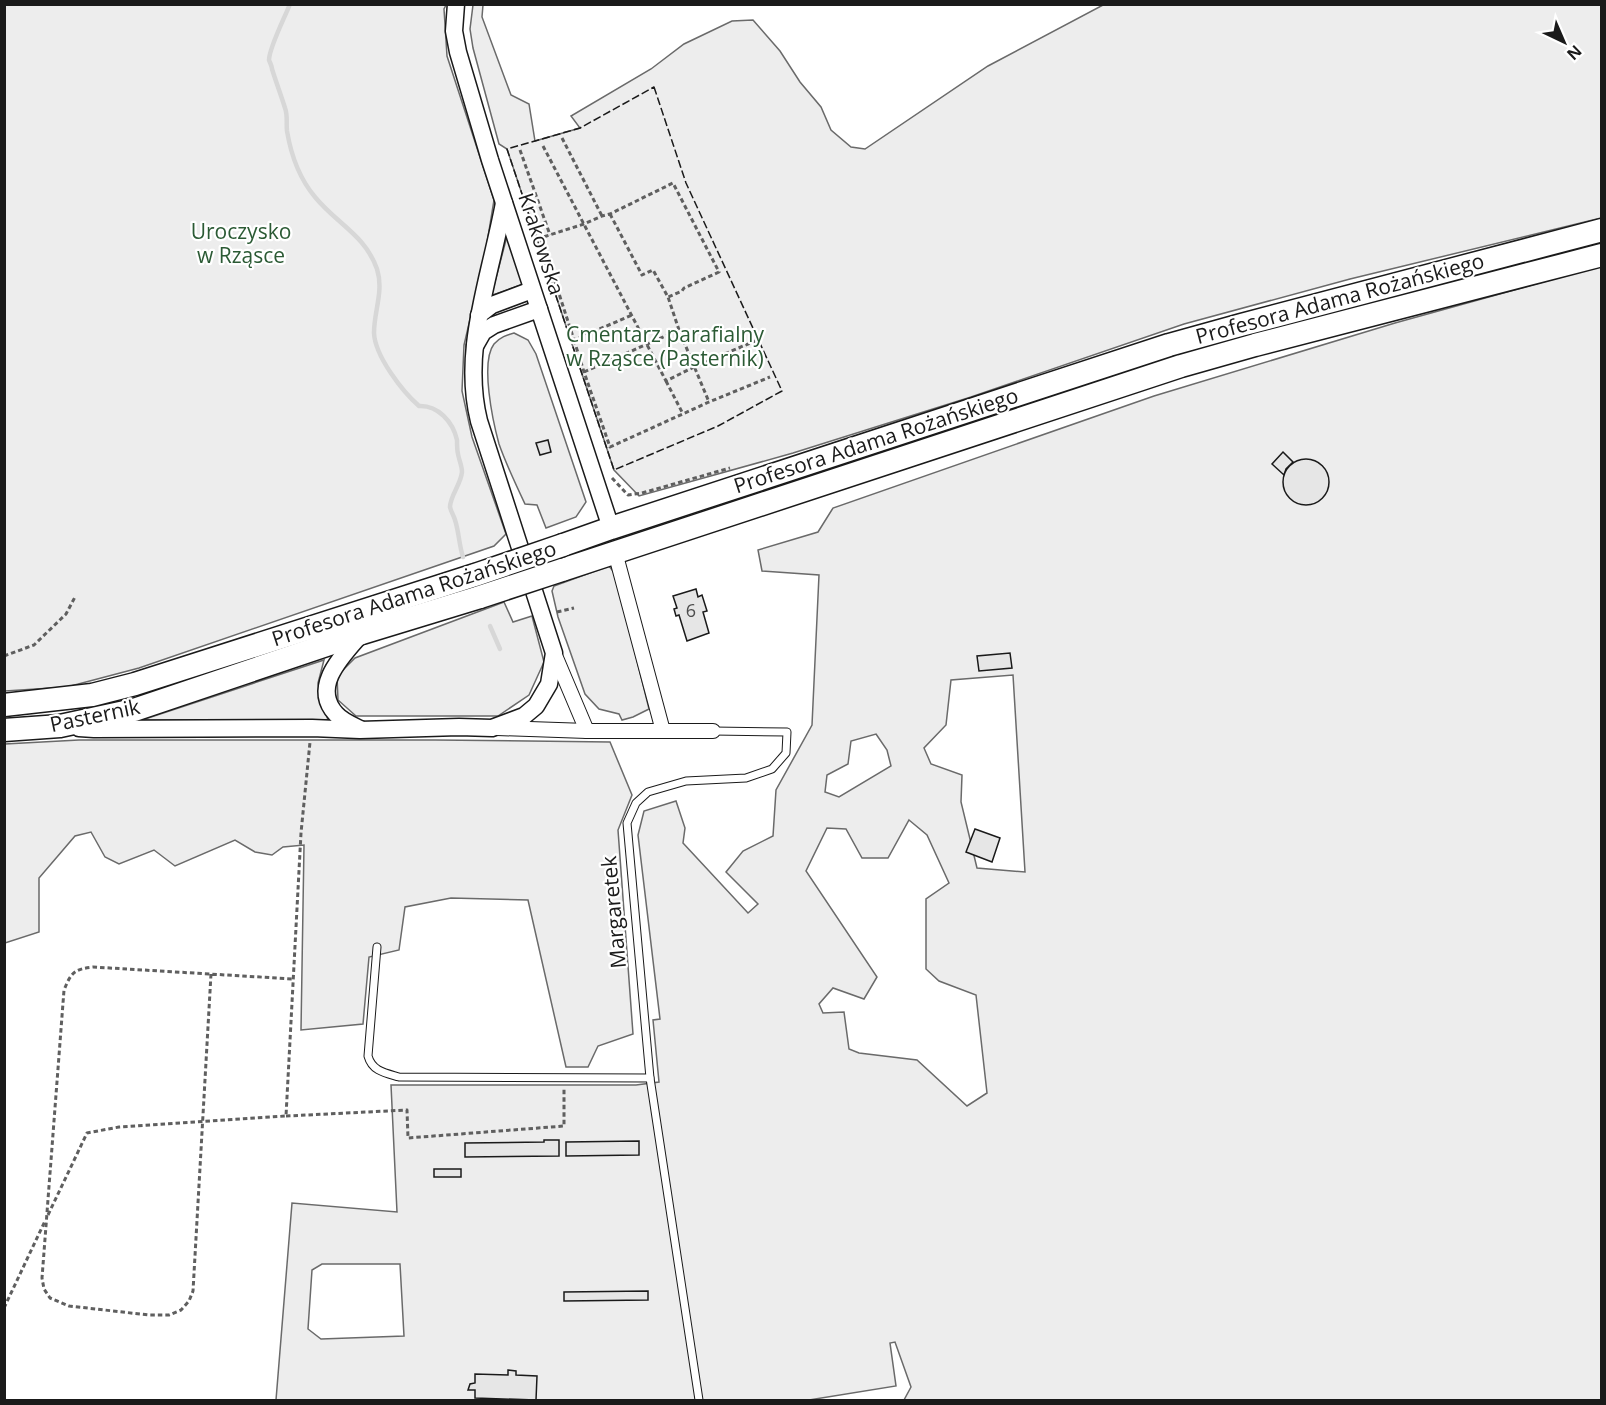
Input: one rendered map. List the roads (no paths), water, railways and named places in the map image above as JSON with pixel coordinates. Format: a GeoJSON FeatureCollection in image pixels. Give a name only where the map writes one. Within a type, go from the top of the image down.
{"type":"FeatureCollection","features":[{"type":"Feature","properties":{"kind":"main road","name":"Profesora Adama Rożańskiego"},"geometry":{"type":"LineString","coordinates":[[183,694],[362,633],[477,586],[563,545],[1168,345],[1602,230]]}},
{"type":"Feature","properties":{"kind":"main road","name":"Profesora Adama Rożańskiego"},"geometry":{"type":"LineString","coordinates":[[157,677],[477,586],[562,570],[1181,366],[1602,255]]}},
{"type":"Feature","properties":{"kind":"main road","name":"Pasternik"},"geometry":{"type":"LineString","coordinates":[[4,705],[92,695],[157,677]]}},
{"type":"Feature","properties":{"kind":"main road","name":"Pasternik"},"geometry":{"type":"LineString","coordinates":[[4,730],[60,726],[134,710],[183,694]]}},
{"type":"Feature","properties":{"kind":"street","name":"Krakowska"},"geometry":{"type":"LineString","coordinates":[[456,4],[454,31],[458,52],[532,290],[611,528]]}},
{"type":"Feature","properties":{"kind":"street"},"geometry":{"type":"LineString","coordinates":[[504,202],[479,315],[472,373],[477,415],[554,653],[588,731]]}},
{"type":"Feature","properties":{"kind":"street"},"geometry":{"type":"LineString","coordinates":[[479,315],[492,305],[532,290]]}},
{"type":"Feature","properties":{"kind":"street"},"geometry":{"type":"LineString","coordinates":[[475,347],[483,332],[539,309]]}},
{"type":"Feature","properties":{"kind":"street"},"geometry":{"type":"LineString","coordinates":[[615,552],[663,731]]}},
{"type":"Feature","properties":{"kind":"street"},"geometry":{"type":"LineString","coordinates":[[360,730],[336,714],[327,700],[327,691],[334,667],[362,633]]}},
{"type":"Feature","properties":{"kind":"street"},"geometry":{"type":"LineString","coordinates":[[60,726],[94,729],[492,728],[524,716],[536,706],[549,684],[554,653]]}},
{"type":"Feature","properties":{"kind":"street","name":"Margaretek"},"geometry":{"type":"LineString","coordinates":[[492,728],[712,731]]}},
{"type":"Feature","properties":{"kind":"lane","name":"Margaretek"},"geometry":{"type":"LineString","coordinates":[[699,1401],[650,1078],[627,823],[636,803],[648,792],[686,781],[746,778],[772,769],[786,753],[787,732],[712,731]]}},
{"type":"Feature","properties":{"kind":"lane"},"geometry":{"type":"LineString","coordinates":[[376,947],[368,1056],[373,1068],[399,1077],[650,1078]]}},
{"type":"Feature","properties":{"kind":"waterway"},"geometry":{"type":"LineString","coordinates":[[290,4],[274,40],[269,60],[286,111],[287,131],[293,157],[304,182],[315,197],[358,238],[372,257],[379,277],[374,333],[384,362],[412,400],[419,406],[432,408],[444,416],[455,433],[462,472],[450,507],[463,557]]}},
{"type":"Feature","properties":{"kind":"waterway"},"geometry":{"type":"LineString","coordinates":[[490,626],[500,649]]}},
{"type":"Feature","properties":{"kind":"park label","name":"Uroczysko w Rząsce"},"geometry":{"type":"Point","coordinates":[241,244]}},
{"type":"Feature","properties":{"kind":"park label","name":"Cmentarz parafialny w Rząsce (Pasternik)"},"geometry":{"type":"Point","coordinates":[665,347]}}]}
